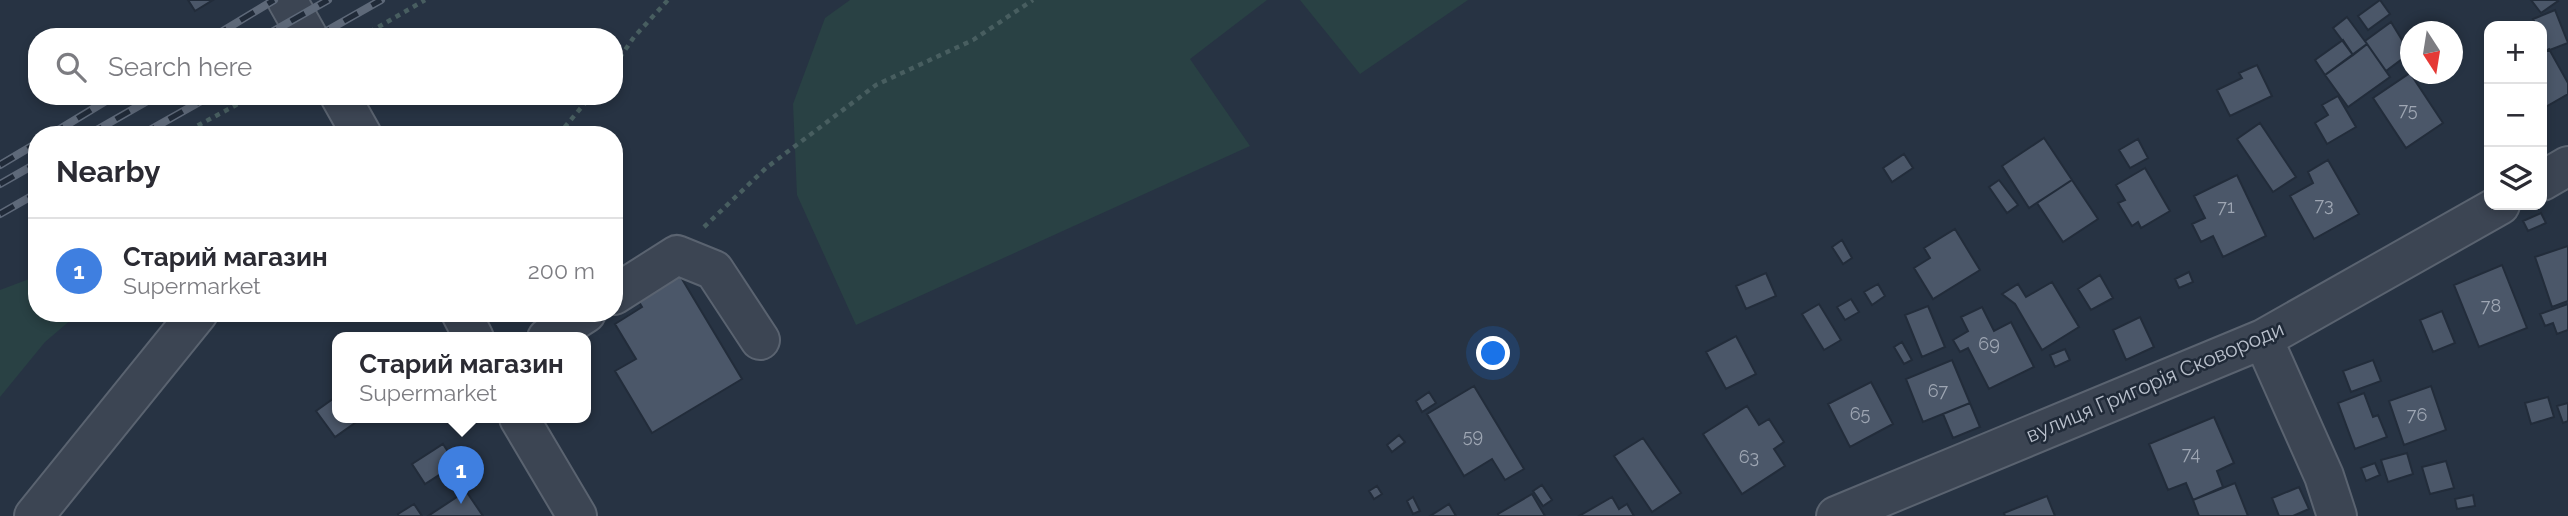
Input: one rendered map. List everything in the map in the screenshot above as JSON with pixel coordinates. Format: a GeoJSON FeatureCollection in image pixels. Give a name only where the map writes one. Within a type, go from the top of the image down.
{"type":"FeatureCollection","features":[{"type":"Feature","properties":{"kind":"street"},"geometry":{"type":"LineString","coordinates":[[287,0],[303,28]]}},
{"type":"Feature","properties":{"kind":"street"},"geometry":{"type":"LineString","coordinates":[[345,105],[357,126]]}},
{"type":"Feature","properties":{"kind":"street"},"geometry":{"type":"LineString","coordinates":[[2547,178],[2568,166]]}},
{"type":"Feature","properties":{"kind":"street","name":"вулиця Григорія Сковороди"},"geometry":{"type":"LineString","coordinates":[[1836,516],[2263,339],[2491,210]]}},
{"type":"Feature","properties":{"kind":"street"},"geometry":{"type":"LineString","coordinates":[[623,289],[677,255],[714,270],[760,340]]}},
{"type":"Feature","properties":{"kind":"street"},"geometry":{"type":"LineString","coordinates":[[34,516],[191,322]]}},
{"type":"Feature","properties":{"kind":"street"},"geometry":{"type":"LineString","coordinates":[[556,332],[572,322]]}},
{"type":"Feature","properties":{"kind":"street"},"geometry":{"type":"LineString","coordinates":[[2263,339],[2324,476],[2337,516]]}},
{"type":"Feature","properties":{"kind":"street"},"geometry":{"type":"LineString","coordinates":[[522,423],[577,516]]}},
{"type":"Feature","properties":{"kind":"path"},"geometry":{"type":"LineString","coordinates":[[377,28],[425,0]]}},
{"type":"Feature","properties":{"kind":"path"},"geometry":{"type":"LineString","coordinates":[[623,53],[668,0]]}},
{"type":"Feature","properties":{"kind":"path"},"geometry":{"type":"LineString","coordinates":[[677,255],[766,168],[876,85],[973,40],[1033,0]]}},
{"type":"Feature","properties":{"kind":"path"},"geometry":{"type":"LineString","coordinates":[[197,126],[236,105]]}},
{"type":"Feature","properties":{"kind":"path"},"geometry":{"type":"LineString","coordinates":[[566,126],[583,105]]}},
{"type":"Feature","properties":{"kind":"green space"},"geometry":{"type":"Polygon","coordinates":[[[850,0],[1267,0],[1190,59],[1250,146],[856,325],[797,195],[793,104],[825,18],[850,0]]]}},
{"type":"Feature","properties":{"kind":"green space"},"geometry":{"type":"Polygon","coordinates":[[[1300,0],[1468,0],[1360,74],[1300,0]]]}},
{"type":"Feature","properties":{"kind":"green space"},"geometry":{"type":"Polygon","coordinates":[[[28,279],[28,322],[68,322],[45,342],[0,397],[0,290],[28,279]]]}},
{"type":"Feature","properties":{"kind":"building"},"geometry":{"type":"Polygon","coordinates":[[[188,0],[213,0],[195,11],[188,0]]]}},
{"type":"Feature","properties":{"kind":"building"},"geometry":{"type":"Polygon","coordinates":[[[2380,0],[2390,14],[2368,30],[2358,16],[2380,0]]]}},
{"type":"Feature","properties":{"kind":"building"},"geometry":{"type":"Polygon","coordinates":[[[2531,0],[2557,0],[2558,1],[2541,13],[2531,0]]]}},
{"type":"Feature","properties":{"kind":"building"},"geometry":{"type":"Polygon","coordinates":[[[2555,10],[2568,43],[2547,51],[2547,21],[2533,19],[2555,10]]]}},
{"type":"Feature","properties":{"kind":"building"},"geometry":{"type":"Polygon","coordinates":[[[2347,17],[2367,44],[2353,55],[2333,28],[2347,17]]]}},
{"type":"Feature","properties":{"kind":"building"},"geometry":{"type":"Polygon","coordinates":[[[2391,22],[2400,37],[2400,60],[2386,71],[2365,41],[2391,22]]]}},
{"type":"Feature","properties":{"kind":"building"},"geometry":{"type":"Polygon","coordinates":[[[2343,40],[2353,55],[2325,75],[2315,60],[2343,40]]]}},
{"type":"Feature","properties":{"kind":"building"},"geometry":{"type":"Polygon","coordinates":[[[2367,44],[2390,77],[2348,107],[2325,75],[2367,44]]]}},
{"type":"Feature","properties":{"kind":"building"},"geometry":{"type":"Polygon","coordinates":[[[2549,49],[2568,83],[2568,94],[2547,106],[2547,84],[2549,49]]]}},
{"type":"Feature","properties":{"kind":"building"},"geometry":{"type":"Polygon","coordinates":[[[2257,65],[2272,96],[2230,116],[2217,90],[2242,78],[2239,73],[2257,65]]]}},
{"type":"Feature","properties":{"kind":"building"},"geometry":{"type":"Polygon","coordinates":[[[2400,80],[2400,84],[2417,84],[2443,123],[2406,148],[2373,98],[2400,80]]]}},
{"type":"Feature","properties":{"kind":"building"},"geometry":{"type":"Polygon","coordinates":[[[2338,96],[2356,127],[2327,144],[2315,123],[2328,115],[2322,105],[2338,96]]]}},
{"type":"Feature","properties":{"kind":"building"},"geometry":{"type":"Polygon","coordinates":[[[2260,123],[2296,177],[2273,192],[2237,139],[2260,123]]]}},
{"type":"Feature","properties":{"kind":"building"},"geometry":{"type":"Polygon","coordinates":[[[2044,138],[2072,180],[2029,208],[2002,166],[2044,138]]]}},
{"type":"Feature","properties":{"kind":"building"},"geometry":{"type":"Polygon","coordinates":[[[2138,139],[2148,158],[2130,168],[2119,150],[2138,139]]]}},
{"type":"Feature","properties":{"kind":"building"},"geometry":{"type":"Polygon","coordinates":[[[1904,154],[1913,168],[1892,182],[1883,168],[1904,154]]]}},
{"type":"Feature","properties":{"kind":"building"},"geometry":{"type":"Polygon","coordinates":[[[2328,160],[2359,214],[2314,239],[2290,196],[2313,183],[2308,172],[2328,160]]]}},
{"type":"Feature","properties":{"kind":"building"},"geometry":{"type":"Polygon","coordinates":[[[2145,168],[2170,211],[2141,228],[2138,222],[2132,226],[2118,203],[2125,200],[2116,185],[2145,168]]]}},
{"type":"Feature","properties":{"kind":"building"},"geometry":{"type":"Polygon","coordinates":[[[2237,175],[2266,236],[2223,257],[2213,236],[2201,242],[2192,224],[2205,218],[2194,196],[2237,175]]]}},
{"type":"Feature","properties":{"kind":"building"},"geometry":{"type":"Polygon","coordinates":[[[1999,180],[2018,205],[2007,213],[1989,187],[1999,180]]]}},
{"type":"Feature","properties":{"kind":"building"},"geometry":{"type":"Polygon","coordinates":[[[2072,180],[2098,219],[2063,242],[2037,203],[2072,180]]]}},
{"type":"Feature","properties":{"kind":"building"},"geometry":{"type":"Polygon","coordinates":[[[2541,213],[2546,223],[2528,231],[2523,221],[2541,213]]]}},
{"type":"Feature","properties":{"kind":"building"},"geometry":{"type":"Polygon","coordinates":[[[1955,229],[1980,270],[1933,299],[1914,268],[1930,258],[1924,248],[1955,229]]]}},
{"type":"Feature","properties":{"kind":"building"},"geometry":{"type":"Polygon","coordinates":[[[1842,240],[1852,258],[1843,264],[1832,247],[1842,240]]]}},
{"type":"Feature","properties":{"kind":"building"},"geometry":{"type":"Polygon","coordinates":[[[2568,246],[2568,301],[2552,307],[2535,257],[2568,246]]]}},
{"type":"Feature","properties":{"kind":"building"},"geometry":{"type":"Polygon","coordinates":[[[2502,265],[2527,328],[2479,347],[2454,285],[2502,265]]]}},
{"type":"Feature","properties":{"kind":"building"},"geometry":{"type":"Polygon","coordinates":[[[676,269],[742,379],[652,433],[615,371],[636,359],[615,324],[623,322],[623,319],[642,307],[634,294],[676,269]]]}},
{"type":"Feature","properties":{"kind":"building"},"geometry":{"type":"Polygon","coordinates":[[[2189,272],[2193,282],[2179,288],[2175,279],[2189,272]]]}},
{"type":"Feature","properties":{"kind":"building"},"geometry":{"type":"Polygon","coordinates":[[[1766,273],[1776,296],[1746,309],[1736,286],[1766,273]]]}},
{"type":"Feature","properties":{"kind":"building"},"geometry":{"type":"Polygon","coordinates":[[[2100,275],[2113,298],[2091,310],[2078,289],[2100,275]]]}},
{"type":"Feature","properties":{"kind":"building"},"geometry":{"type":"Polygon","coordinates":[[[2052,282],[2079,327],[2042,350],[2015,304],[2002,294],[2018,284],[2026,297],[2052,282]]]}},
{"type":"Feature","properties":{"kind":"building"},"geometry":{"type":"Polygon","coordinates":[[[1878,284],[1885,296],[1872,305],[1864,292],[1878,284]]]}},
{"type":"Feature","properties":{"kind":"building"},"geometry":{"type":"Polygon","coordinates":[[[1851,299],[1859,312],[1845,320],[1837,307],[1851,299]]]}},
{"type":"Feature","properties":{"kind":"building"},"geometry":{"type":"Polygon","coordinates":[[[1819,304],[1841,340],[1824,350],[1802,314],[1819,304]]]}},
{"type":"Feature","properties":{"kind":"building"},"geometry":{"type":"Polygon","coordinates":[[[2568,304],[2568,330],[2557,334],[2553,323],[2545,326],[2540,314],[2568,304]]]}},
{"type":"Feature","properties":{"kind":"building"},"geometry":{"type":"Polygon","coordinates":[[[1928,306],[1945,347],[1922,357],[1905,315],[1928,306]]]}},
{"type":"Feature","properties":{"kind":"building"},"geometry":{"type":"Polygon","coordinates":[[[1982,307],[1994,331],[2011,322],[2034,367],[1989,389],[1968,348],[1960,352],[1953,340],[1968,331],[1961,317],[1982,307]]]}},
{"type":"Feature","properties":{"kind":"building"},"geometry":{"type":"Polygon","coordinates":[[[2442,311],[2455,343],[2433,352],[2420,320],[2442,311]]]}},
{"type":"Feature","properties":{"kind":"building"},"geometry":{"type":"Polygon","coordinates":[[[2140,317],[2154,347],[2126,360],[2113,330],[2140,317]]]}},
{"type":"Feature","properties":{"kind":"building"},"geometry":{"type":"Polygon","coordinates":[[[1736,336],[1756,374],[1726,389],[1706,352],[1736,336]]]}},
{"type":"Feature","properties":{"kind":"building"},"geometry":{"type":"Polygon","coordinates":[[[1902,342],[1912,360],[1904,364],[1894,347],[1902,342]]]}},
{"type":"Feature","properties":{"kind":"building"},"geometry":{"type":"Polygon","coordinates":[[[2065,349],[2070,360],[2055,367],[2050,355],[2065,349]]]}},
{"type":"Feature","properties":{"kind":"building"},"geometry":{"type":"Polygon","coordinates":[[[1952,360],[1970,403],[1923,422],[1906,379],[1952,360]]]}},
{"type":"Feature","properties":{"kind":"building"},"geometry":{"type":"Polygon","coordinates":[[[2373,360],[2381,381],[2351,392],[2343,371],[2373,360]]]}},
{"type":"Feature","properties":{"kind":"building"},"geometry":{"type":"Polygon","coordinates":[[[1871,382],[1893,424],[1850,447],[1828,404],[1871,382]]]}},
{"type":"Feature","properties":{"kind":"building"},"geometry":{"type":"Polygon","coordinates":[[[1474,386],[1524,469],[1505,480],[1492,459],[1464,476],[1427,414],[1474,386]]]}},
{"type":"Feature","properties":{"kind":"building"},"geometry":{"type":"Polygon","coordinates":[[[2431,386],[2446,430],[2404,445],[2389,401],[2431,386]]]}},
{"type":"Feature","properties":{"kind":"building"},"geometry":{"type":"Polygon","coordinates":[[[1429,392],[1436,403],[1422,412],[1416,401],[1429,392]]]}},
{"type":"Feature","properties":{"kind":"building"},"geometry":{"type":"Polygon","coordinates":[[[2364,393],[2373,417],[2378,415],[2387,437],[2355,449],[2338,403],[2364,393]]]}},
{"type":"Feature","properties":{"kind":"building"},"geometry":{"type":"Polygon","coordinates":[[[2548,397],[2554,417],[2531,424],[2525,403],[2548,397]]]}},
{"type":"Feature","properties":{"kind":"building"},"geometry":{"type":"Polygon","coordinates":[[[332,400],[332,423],[355,423],[335,437],[316,411],[332,400]]]}},
{"type":"Feature","properties":{"kind":"building"},"geometry":{"type":"Polygon","coordinates":[[[1970,403],[1980,427],[1953,438],[1943,414],[1970,403]]]}},
{"type":"Feature","properties":{"kind":"building"},"geometry":{"type":"Polygon","coordinates":[[[2568,403],[2568,421],[2563,423],[2557,406],[2568,403]]]}},
{"type":"Feature","properties":{"kind":"building"},"geometry":{"type":"Polygon","coordinates":[[[1747,406],[1759,425],[1769,419],[1784,442],[1774,449],[1785,466],[1742,494],[1703,434],[1747,406]]]}},
{"type":"Feature","properties":{"kind":"building"},"geometry":{"type":"Polygon","coordinates":[[[2214,417],[2234,463],[2217,471],[2223,487],[2193,500],[2186,483],[2168,490],[2149,444],[2214,417]]]}},
{"type":"Feature","properties":{"kind":"building"},"geometry":{"type":"Polygon","coordinates":[[[1399,435],[1405,442],[1392,452],[1387,445],[1399,435]]]}},
{"type":"Feature","properties":{"kind":"building"},"geometry":{"type":"Polygon","coordinates":[[[1643,438],[1681,493],[1652,512],[1614,456],[1643,438]]]}},
{"type":"Feature","properties":{"kind":"building"},"geometry":{"type":"Polygon","coordinates":[[[443,444],[456,464],[425,484],[412,464],[443,444]]]}},
{"type":"Feature","properties":{"kind":"building"},"geometry":{"type":"Polygon","coordinates":[[[2407,453],[2413,474],[2388,482],[2381,460],[2407,453]]]}},
{"type":"Feature","properties":{"kind":"building"},"geometry":{"type":"Polygon","coordinates":[[[2446,461],[2454,488],[2430,494],[2422,467],[2446,461]]]}},
{"type":"Feature","properties":{"kind":"building"},"geometry":{"type":"Polygon","coordinates":[[[2375,463],[2380,475],[2366,481],[2361,468],[2375,463]]]}},
{"type":"Feature","properties":{"kind":"building"},"geometry":{"type":"Polygon","coordinates":[[[2235,483],[2248,516],[2199,516],[2193,500],[2235,483]]]}},
{"type":"Feature","properties":{"kind":"building"},"geometry":{"type":"Polygon","coordinates":[[[1542,485],[1552,500],[1543,506],[1533,491],[1542,485]]]}},
{"type":"Feature","properties":{"kind":"building"},"geometry":{"type":"Polygon","coordinates":[[[1377,486],[1382,494],[1374,499],[1369,491],[1377,486]]]}},
{"type":"Feature","properties":{"kind":"building"},"geometry":{"type":"Polygon","coordinates":[[[2299,487],[2309,509],[2293,516],[2279,516],[2272,498],[2299,487]]]}},
{"type":"Feature","properties":{"kind":"building"},"geometry":{"type":"Polygon","coordinates":[[[466,491],[483,516],[428,516],[466,491]]]}},
{"type":"Feature","properties":{"kind":"building"},"geometry":{"type":"Polygon","coordinates":[[[1532,494],[1545,516],[1499,516],[1498,514],[1532,494]]]}},
{"type":"Feature","properties":{"kind":"building"},"geometry":{"type":"Polygon","coordinates":[[[2473,495],[2475,506],[2457,509],[2455,499],[2473,495]]]}},
{"type":"Feature","properties":{"kind":"building"},"geometry":{"type":"Polygon","coordinates":[[[2047,496],[2055,516],[2005,516],[2004,513],[2047,496]]]}},
{"type":"Feature","properties":{"kind":"building"},"geometry":{"type":"Polygon","coordinates":[[[1413,497],[1420,511],[1413,514],[1407,501],[1413,497]]]}},
{"type":"Feature","properties":{"kind":"building"},"geometry":{"type":"Polygon","coordinates":[[[1612,497],[1619,509],[1627,504],[1634,516],[1579,516],[1612,497]]]}},
{"type":"Feature","properties":{"kind":"building"},"geometry":{"type":"Polygon","coordinates":[[[414,504],[422,516],[399,516],[398,514],[414,504]]]}},
{"type":"Feature","properties":{"kind":"building"},"geometry":{"type":"Polygon","coordinates":[[[1449,504],[1456,516],[1430,516],[1449,504]]]}},
{"type":"Feature","properties":{"kind":"railway"},"geometry":{"type":"LineString","coordinates":[[228,28],[274,0]]}},
{"type":"Feature","properties":{"kind":"railway"},"geometry":{"type":"LineString","coordinates":[[279,28],[328,0]]}},
{"type":"Feature","properties":{"kind":"railway"},"geometry":{"type":"LineString","coordinates":[[332,28],[381,0]]}},
{"type":"Feature","properties":{"kind":"railway"},"geometry":{"type":"LineString","coordinates":[[65,126],[99,105]]}},
{"type":"Feature","properties":{"kind":"railway"},"geometry":{"type":"LineString","coordinates":[[104,126],[140,105]]}},
{"type":"Feature","properties":{"kind":"railway"},"geometry":{"type":"LineString","coordinates":[[157,126],[194,105]]}},
{"type":"Feature","properties":{"kind":"railway"},"geometry":{"type":"LineString","coordinates":[[0,165],[28,148]]}},
{"type":"Feature","properties":{"kind":"railway"},"geometry":{"type":"LineString","coordinates":[[0,184],[28,168]]}},
{"type":"Feature","properties":{"kind":"railway"},"geometry":{"type":"LineString","coordinates":[[0,214],[28,198]]}},
{"type":"Feature","properties":{"kind":"place","name":"Старий магазин"},"geometry":{"type":"Point","coordinates":[461,504]}}]}
